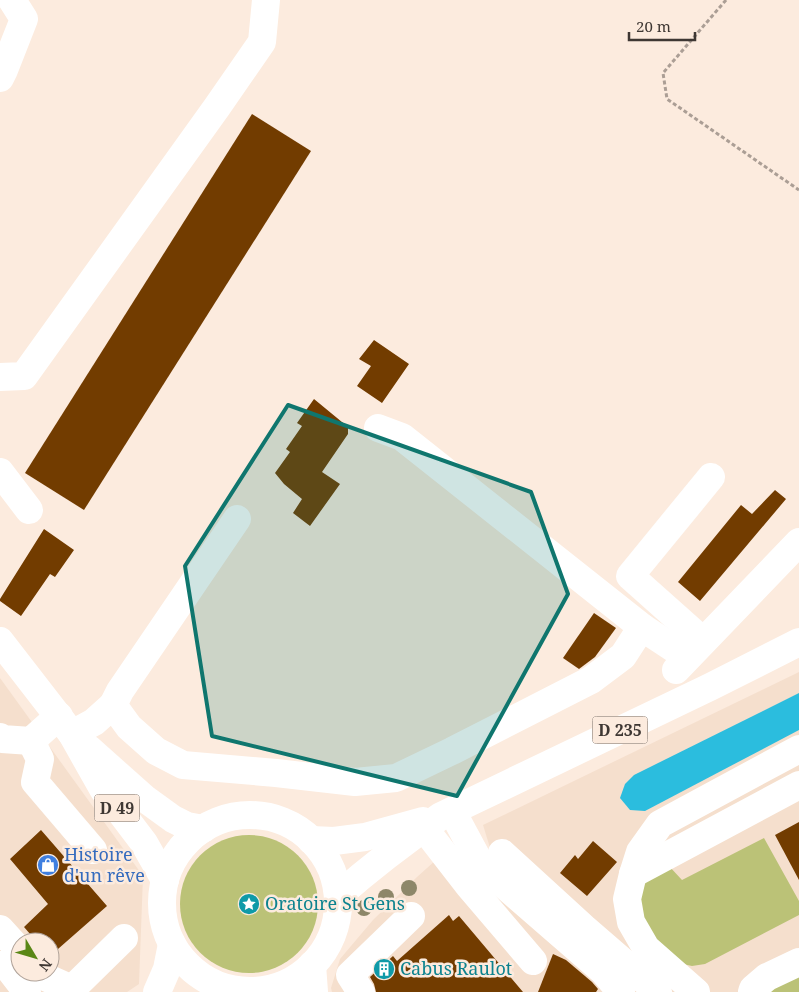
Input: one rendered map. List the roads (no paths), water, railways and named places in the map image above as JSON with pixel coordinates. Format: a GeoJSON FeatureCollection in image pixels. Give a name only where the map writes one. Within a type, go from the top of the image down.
{"type":"FeatureCollection","features":[{"type":"Feature","properties":{"kind":"main road"},"geometry":{"type":"LineString","coordinates":[[0,78],[24,19],[12,0]]}},
{"type":"Feature","properties":{"kind":"main road"},"geometry":{"type":"LineString","coordinates":[[0,377],[24,376],[217,107],[262,42],[266,0]]}},
{"type":"Feature","properties":{"kind":"main road"},"geometry":{"type":"LineString","coordinates":[[378,428],[402,437],[643,628],[689,656]]}},
{"type":"Feature","properties":{"kind":"main road"},"geometry":{"type":"LineString","coordinates":[[0,472],[29,510]]}},
{"type":"Feature","properties":{"kind":"main road"},"geometry":{"type":"LineString","coordinates":[[689,656],[630,576],[711,477]]}},
{"type":"Feature","properties":{"kind":"main road"},"geometry":{"type":"LineString","coordinates":[[0,737],[2,739],[31,741],[65,725],[94,722],[113,705],[237,519]]}},
{"type":"Feature","properties":{"kind":"main road"},"geometry":{"type":"LineString","coordinates":[[689,656],[799,542]]}},
{"type":"Feature","properties":{"kind":"main road"},"geometry":{"type":"LineString","coordinates":[[113,705],[129,727],[156,751],[183,765],[355,782],[396,778],[590,680],[623,656],[643,628]]}},
{"type":"Feature","properties":{"kind":"main road","name":"D 49"},"geometry":{"type":"LineString","coordinates":[[0,641],[65,725],[103,789],[144,843],[165,880]]}},
{"type":"Feature","properties":{"kind":"main road","name":"D 235"},"geometry":{"type":"LineString","coordinates":[[338,896],[370,868],[439,818],[799,642]]}},
{"type":"Feature","properties":{"kind":"main road","name":"D 49"},"geometry":{"type":"LineString","coordinates":[[65,725],[144,798],[173,819],[187,826],[203,829]]}},
{"type":"Feature","properties":{"kind":"main road"},"geometry":{"type":"LineString","coordinates":[[31,741],[40,758],[35,782],[93,850]]}},
{"type":"Feature","properties":{"kind":"main road"},"geometry":{"type":"LineString","coordinates":[[696,992],[646,948],[631,922],[627,899],[640,852],[660,824],[799,749]]}},
{"type":"Feature","properties":{"kind":"main road"},"geometry":{"type":"LineString","coordinates":[[633,874],[799,785]]}},
{"type":"Feature","properties":{"kind":"main road"},"geometry":{"type":"LineString","coordinates":[[247,815],[271,817],[293,826],[311,840],[324,856],[334,876],[338,896],[336,921],[327,945],[312,965],[295,978],[276,987],[255,992],[222,990],[194,971],[181,959],[172,944],[164,924],[162,902],[165,880],[173,860],[186,842],[203,829],[224,819],[247,815]]}},
{"type":"Feature","properties":{"kind":"main road"},"geometry":{"type":"LineString","coordinates":[[439,818],[469,886],[533,961]]}},
{"type":"Feature","properties":{"kind":"main road"},"geometry":{"type":"LineString","coordinates":[[439,818],[481,865],[603,971],[621,992]]}},
{"type":"Feature","properties":{"kind":"main road","name":"D 235"},"geometry":{"type":"LineString","coordinates":[[311,840],[334,841],[365,836],[439,818]]}},
{"type":"Feature","properties":{"kind":"main road"},"geometry":{"type":"LineString","coordinates":[[502,853],[658,992]]}},
{"type":"Feature","properties":{"kind":"main road"},"geometry":{"type":"LineString","coordinates":[[361,992],[350,975],[412,916]]}},
{"type":"Feature","properties":{"kind":"main road"},"geometry":{"type":"LineString","coordinates":[[0,929],[10,940]]}},
{"type":"Feature","properties":{"kind":"main road"},"geometry":{"type":"LineString","coordinates":[[56,982],[73,990],[124,938]]}},
{"type":"Feature","properties":{"kind":"main road"},"geometry":{"type":"LineString","coordinates":[[157,992],[167,969],[172,944]]}},
{"type":"Feature","properties":{"kind":"main road"},"geometry":{"type":"LineString","coordinates":[[752,992],[767,977],[799,962]]}},
{"type":"Feature","properties":{"kind":"main road"},"geometry":{"type":"LineString","coordinates":[[0,965],[6,965],[27,992]]}},
{"type":"Feature","properties":{"kind":"main road"},"geometry":{"type":"LineString","coordinates":[[312,965],[314,992]]}},
{"type":"Feature","properties":{"kind":"water"},"geometry":{"type":"Polygon","coordinates":[[[799,693],[799,730],[645,811],[630,810],[620,798],[625,784],[634,775],[799,693]]]}},
{"type":"Feature","properties":{"kind":"place","name":"Histoire d'un rêve"},"geometry":{"type":"Point","coordinates":[48,865]}},
{"type":"Feature","properties":{"kind":"place","name":"Oratoire St Gens"},"geometry":{"type":"Point","coordinates":[249,904]}},
{"type":"Feature","properties":{"kind":"place","name":"Cabus Raulot"},"geometry":{"type":"Point","coordinates":[384,969]}}]}
